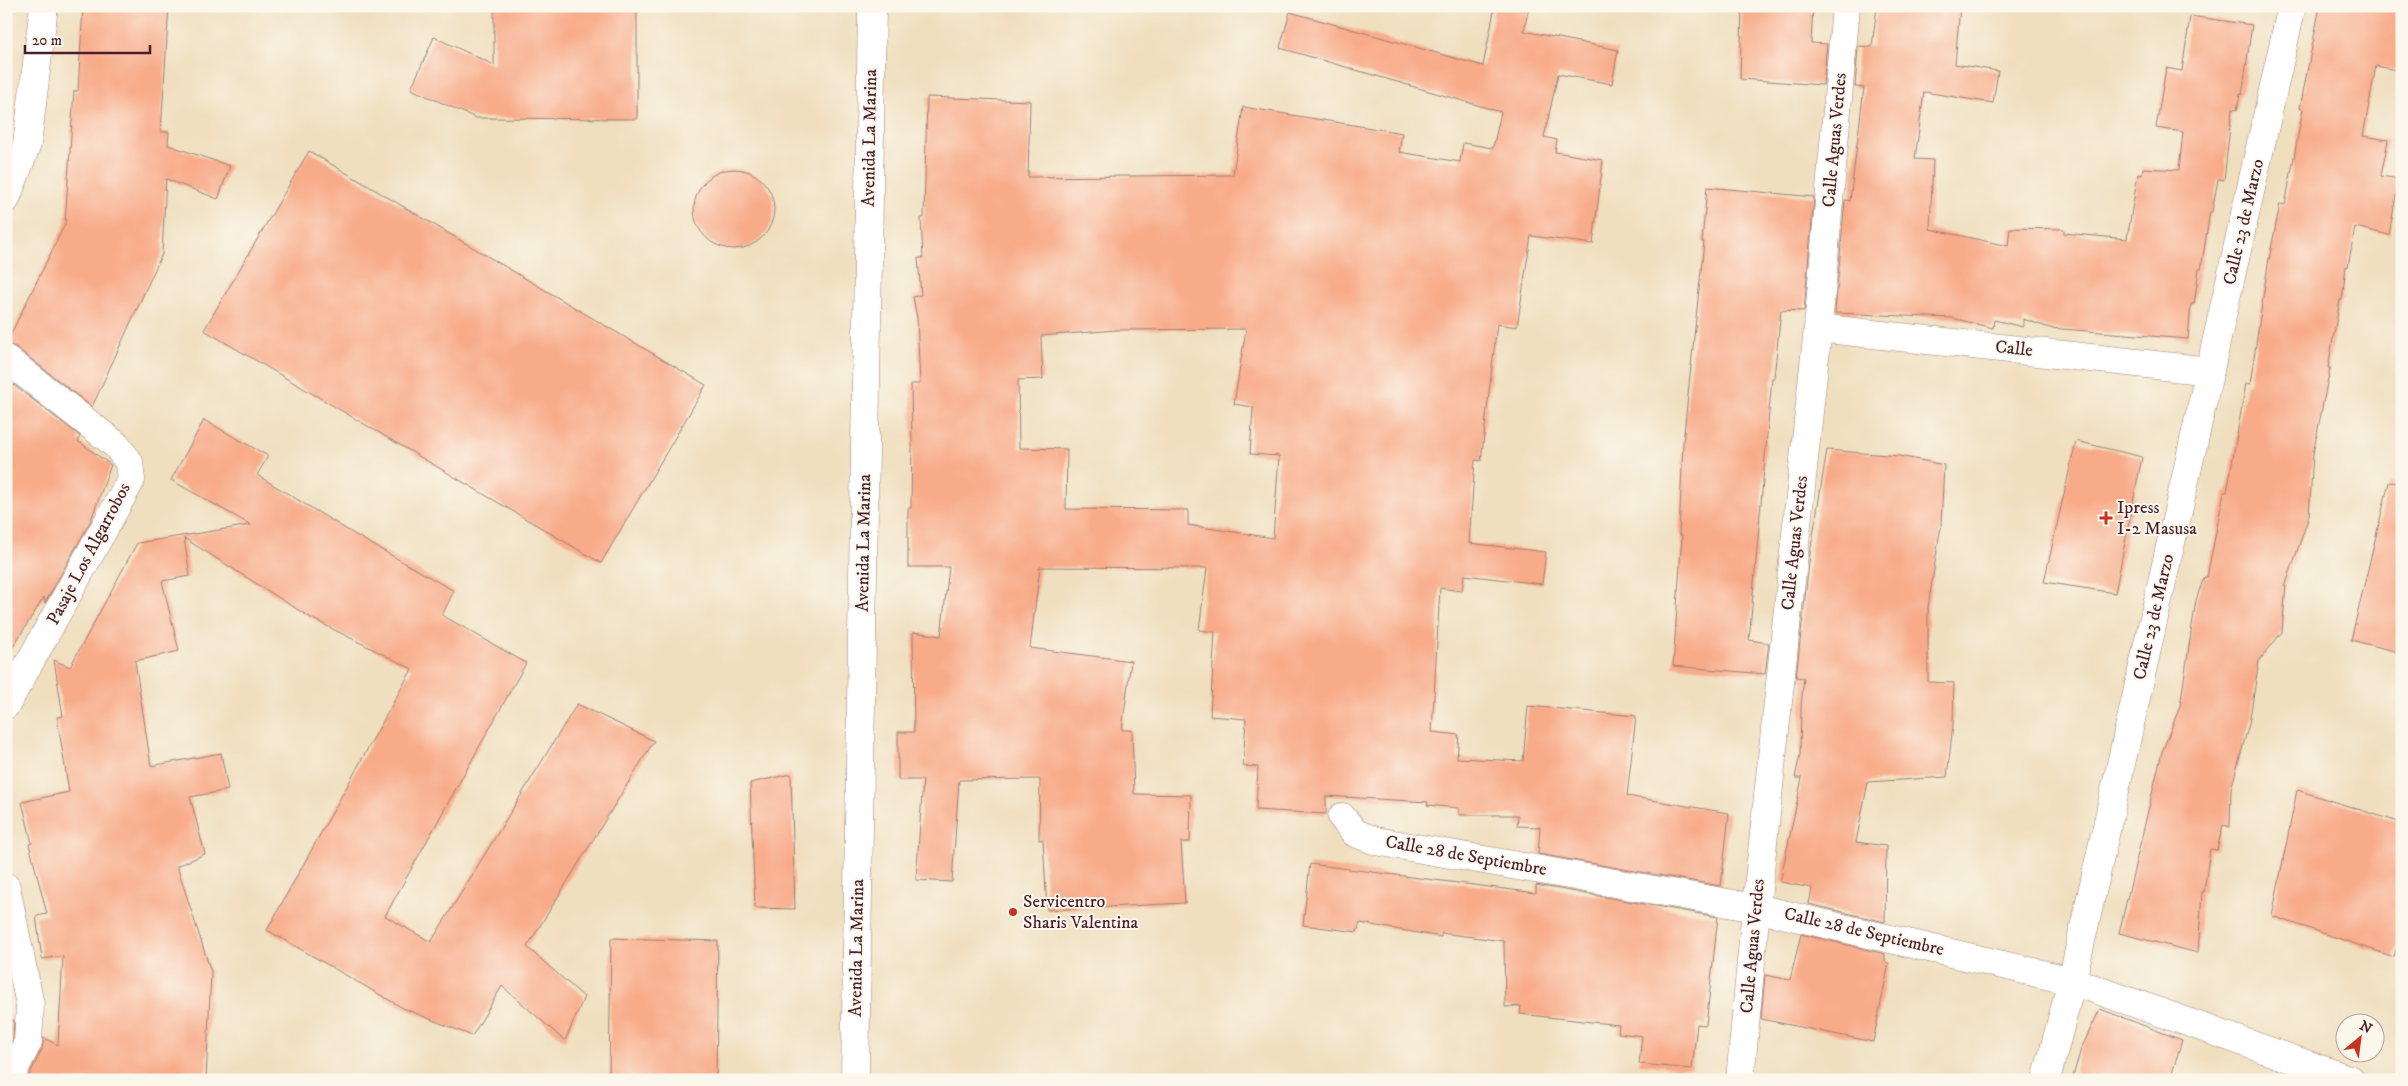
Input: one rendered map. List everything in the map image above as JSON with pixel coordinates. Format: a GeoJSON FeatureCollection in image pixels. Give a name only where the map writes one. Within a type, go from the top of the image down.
{"type":"FeatureCollection","features":[{"type":"Feature","properties":{"kind":"street"},"geometry":{"type":"LineString","coordinates":[[6,199],[27,144],[44,6]]}},
{"type":"Feature","properties":{"kind":"street","name":"Avenida La Marina"},"geometry":{"type":"LineString","coordinates":[[855,1080],[872,6]]}},
{"type":"Feature","properties":{"kind":"street","name":"Calle Aguas Verdes"},"geometry":{"type":"LineString","coordinates":[[1740,1080],[1756,908],[1818,328],[1846,6]]}},
{"type":"Feature","properties":{"kind":"street","name":"Calle 23 de Marzo"},"geometry":{"type":"LineString","coordinates":[[2046,1080],[2072,981],[2292,6]]}},
{"type":"Feature","properties":{"kind":"street","name":"Calle"},"geometry":{"type":"LineString","coordinates":[[1818,328],[2210,371]]}},
{"type":"Feature","properties":{"kind":"street","name":"Pasaje Los Algarrobos"},"geometry":{"type":"LineString","coordinates":[[6,360],[116,445],[129,462],[131,480],[6,706]]}},
{"type":"Feature","properties":{"kind":"street","name":"Calle 28 de Septiembre"},"geometry":{"type":"LineString","coordinates":[[1342,817],[1355,834],[1376,841],[1756,908],[2072,981],[2351,1080]]}},
{"type":"Feature","properties":{"kind":"street"},"geometry":{"type":"LineString","coordinates":[[6,887],[30,1006],[28,1042],[9,1080]]}},
{"type":"Feature","properties":{"kind":"building"},"geometry":{"type":"Polygon","coordinates":[[[83,6],[169,6],[161,132],[169,132],[168,145],[230,166],[218,199],[166,179],[162,254],[92,407],[16,347],[6,344],[65,224],[74,91],[78,91],[83,6]]]}},
{"type":"Feature","properties":{"kind":"building"},"geometry":{"type":"Polygon","coordinates":[[[494,6],[637,6],[637,119],[476,118],[411,89],[434,37],[494,65],[494,6]]]}},
{"type":"Feature","properties":{"kind":"building"},"geometry":{"type":"Polygon","coordinates":[[[1495,6],[1529,6],[1524,31],[1618,50],[1612,84],[1558,74],[1544,137],[1557,140],[1555,152],[1603,160],[1593,244],[1531,236],[1517,327],[1497,324],[1481,461],[1475,460],[1469,543],[1546,552],[1542,584],[1464,575],[1462,591],[1440,588],[1432,732],[1459,735],[1457,758],[1523,761],[1528,706],[1636,716],[1627,796],[1729,813],[1721,886],[1538,854],[1540,827],[1517,826],[1518,815],[1459,815],[1459,808],[1427,805],[1428,802],[1326,796],[1326,814],[1256,810],[1258,767],[1243,766],[1246,719],[1210,716],[1215,632],[1199,630],[1207,568],[1040,567],[1030,648],[1131,661],[1122,730],[1132,730],[1134,794],[1191,795],[1190,842],[1181,842],[1185,903],[1047,910],[1043,840],[1039,840],[1040,779],[959,780],[952,882],[916,880],[923,780],[898,780],[898,732],[914,732],[913,632],[941,636],[949,567],[908,567],[908,508],[911,508],[911,384],[920,384],[917,318],[913,297],[921,295],[918,258],[923,258],[921,218],[924,218],[927,97],[1030,101],[1028,177],[1233,175],[1243,107],[1402,133],[1399,152],[1460,162],[1463,143],[1493,148],[1501,112],[1280,48],[1290,12],[1483,66],[1495,6]],[[1246,329],[1116,330],[1041,336],[1043,379],[1018,380],[1019,448],[1067,449],[1066,509],[1188,510],[1188,525],[1273,538],[1279,456],[1250,454],[1253,407],[1234,404],[1246,329]]]}},
{"type":"Feature","properties":{"kind":"building"},"geometry":{"type":"Polygon","coordinates":[[[1742,6],[1813,7],[1811,43],[1827,44],[1823,85],[1740,79],[1742,6]]]}},
{"type":"Feature","properties":{"kind":"building"},"geometry":{"type":"Polygon","coordinates":[[[1877,6],[1960,6],[1955,64],[1998,71],[1993,103],[1924,92],[1915,159],[1933,160],[1930,229],[2008,246],[2010,228],[2064,229],[2064,233],[2127,239],[2138,174],[2142,175],[2143,168],[2179,170],[2183,132],[2156,128],[2166,68],[2182,71],[2190,16],[2252,25],[2242,95],[2240,94],[2237,110],[2232,109],[2224,180],[2218,179],[2212,212],[2210,212],[2194,304],[2191,304],[2188,339],[2050,328],[2023,319],[2023,327],[1994,320],[1993,328],[1952,318],[1835,313],[1845,200],[1850,201],[1864,88],[1855,87],[1858,46],[1872,47],[1877,6]]]}},
{"type":"Feature","properties":{"kind":"building"},"geometry":{"type":"Polygon","coordinates":[[[2320,6],[2402,6],[2402,71],[2376,66],[2363,136],[2388,140],[2381,176],[2399,179],[2389,235],[2355,227],[2348,267],[2346,266],[2342,300],[2340,300],[2328,368],[2330,368],[2313,454],[2309,516],[2286,584],[2282,632],[2259,661],[2249,724],[2231,789],[2230,827],[2223,825],[2217,850],[2210,849],[2204,892],[2202,892],[2198,953],[2119,933],[2162,752],[2180,706],[2196,600],[2204,577],[2207,577],[2224,492],[2227,492],[2246,383],[2250,384],[2268,264],[2280,204],[2285,205],[2303,109],[2300,108],[2320,6]]]}},
{"type":"Feature","properties":{"kind":"building"},"geometry":{"type":"Polygon","coordinates":[[[309,151],[706,385],[601,563],[204,330],[309,151]]]}},
{"type":"Feature","properties":{"kind":"building"},"geometry":{"type":"Polygon","coordinates":[[[726,169],[742,169],[763,180],[774,201],[774,217],[763,238],[742,249],[726,249],[712,243],[700,231],[694,217],[694,201],[700,187],[712,175],[726,169]]]}},
{"type":"Feature","properties":{"kind":"building"},"geometry":{"type":"Polygon","coordinates":[[[1707,187],[1814,197],[1804,311],[1781,310],[1774,378],[1772,378],[1749,640],[1769,643],[1765,674],[1673,666],[1682,535],[1679,535],[1683,443],[1704,242],[1702,242],[1707,187]]]}},
{"type":"Feature","properties":{"kind":"building"},"geometry":{"type":"Polygon","coordinates":[[[6,379],[80,436],[78,441],[111,465],[91,520],[45,603],[44,597],[6,658],[6,379]]]}},
{"type":"Feature","properties":{"kind":"building"},"geometry":{"type":"Polygon","coordinates":[[[204,420],[268,456],[257,475],[359,537],[454,591],[442,615],[526,663],[385,916],[431,942],[577,704],[654,741],[527,947],[584,997],[565,1041],[502,986],[472,1036],[403,1008],[267,930],[412,669],[311,618],[184,538],[190,576],[162,581],[179,651],[135,661],[151,766],[221,753],[228,790],[190,797],[205,854],[177,866],[211,972],[206,1080],[27,1080],[42,1049],[44,1038],[58,1045],[63,956],[42,959],[36,916],[47,914],[29,844],[32,843],[22,802],[69,792],[57,717],[63,716],[54,660],[70,667],[137,543],[251,525],[171,480],[204,420]]]}},
{"type":"Feature","properties":{"kind":"building"},"geometry":{"type":"Polygon","coordinates":[[[2076,441],[2142,457],[2115,593],[2044,582],[2076,441]]]}},
{"type":"Feature","properties":{"kind":"building"},"geometry":{"type":"Polygon","coordinates":[[[1827,450],[1899,456],[1944,465],[1941,525],[1928,607],[1928,682],[1954,683],[1953,725],[1947,777],[1868,782],[1856,842],[1886,846],[1885,922],[1809,904],[1812,888],[1780,882],[1802,778],[1795,778],[1800,754],[1801,706],[1804,678],[1796,677],[1810,554],[1827,450]]]}},
{"type":"Feature","properties":{"kind":"building"},"geometry":{"type":"Polygon","coordinates":[[[2389,482],[2402,483],[2402,653],[2351,640],[2389,482]]]}},
{"type":"Feature","properties":{"kind":"building"},"geometry":{"type":"Polygon","coordinates":[[[791,774],[795,909],[755,908],[750,783],[791,774]]]}},
{"type":"Feature","properties":{"kind":"building"},"geometry":{"type":"Polygon","coordinates":[[[2297,790],[2402,823],[2402,930],[2394,957],[2272,916],[2297,790]]]}},
{"type":"Feature","properties":{"kind":"building"},"geometry":{"type":"Polygon","coordinates":[[[1310,864],[1536,893],[1536,885],[1718,917],[1706,1025],[1697,1024],[1692,1069],[1639,1064],[1642,1036],[1618,1033],[1619,1025],[1520,1014],[1521,1006],[1505,1007],[1504,941],[1441,933],[1441,937],[1360,923],[1357,932],[1303,925],[1310,864]]]}},
{"type":"Feature","properties":{"kind":"building"},"geometry":{"type":"Polygon","coordinates":[[[1801,934],[1885,954],[1885,962],[1889,963],[1873,1042],[1761,1019],[1765,975],[1790,980],[1801,934]]]}},
{"type":"Feature","properties":{"kind":"building"},"geometry":{"type":"Polygon","coordinates":[[[611,938],[718,941],[716,1080],[609,1080],[611,938]]]}},
{"type":"Feature","properties":{"kind":"building"},"geometry":{"type":"Polygon","coordinates":[[[2100,1009],[2182,1040],[2170,1080],[2072,1080],[2081,1049],[2100,1009]]]}},
{"type":"Feature","properties":{"kind":"building"},"geometry":{"type":"Polygon","coordinates":[[[6,1017],[14,1021],[13,1038],[6,1051],[6,1017]]]}},
{"type":"Feature","properties":{"kind":"place","name":"Ipress I-2 Masusa"},"geometry":{"type":"Point","coordinates":[2106,518]}},
{"type":"Feature","properties":{"kind":"place","name":"Servicentro Sharis Valentina"},"geometry":{"type":"Point","coordinates":[1013,912]}}]}
